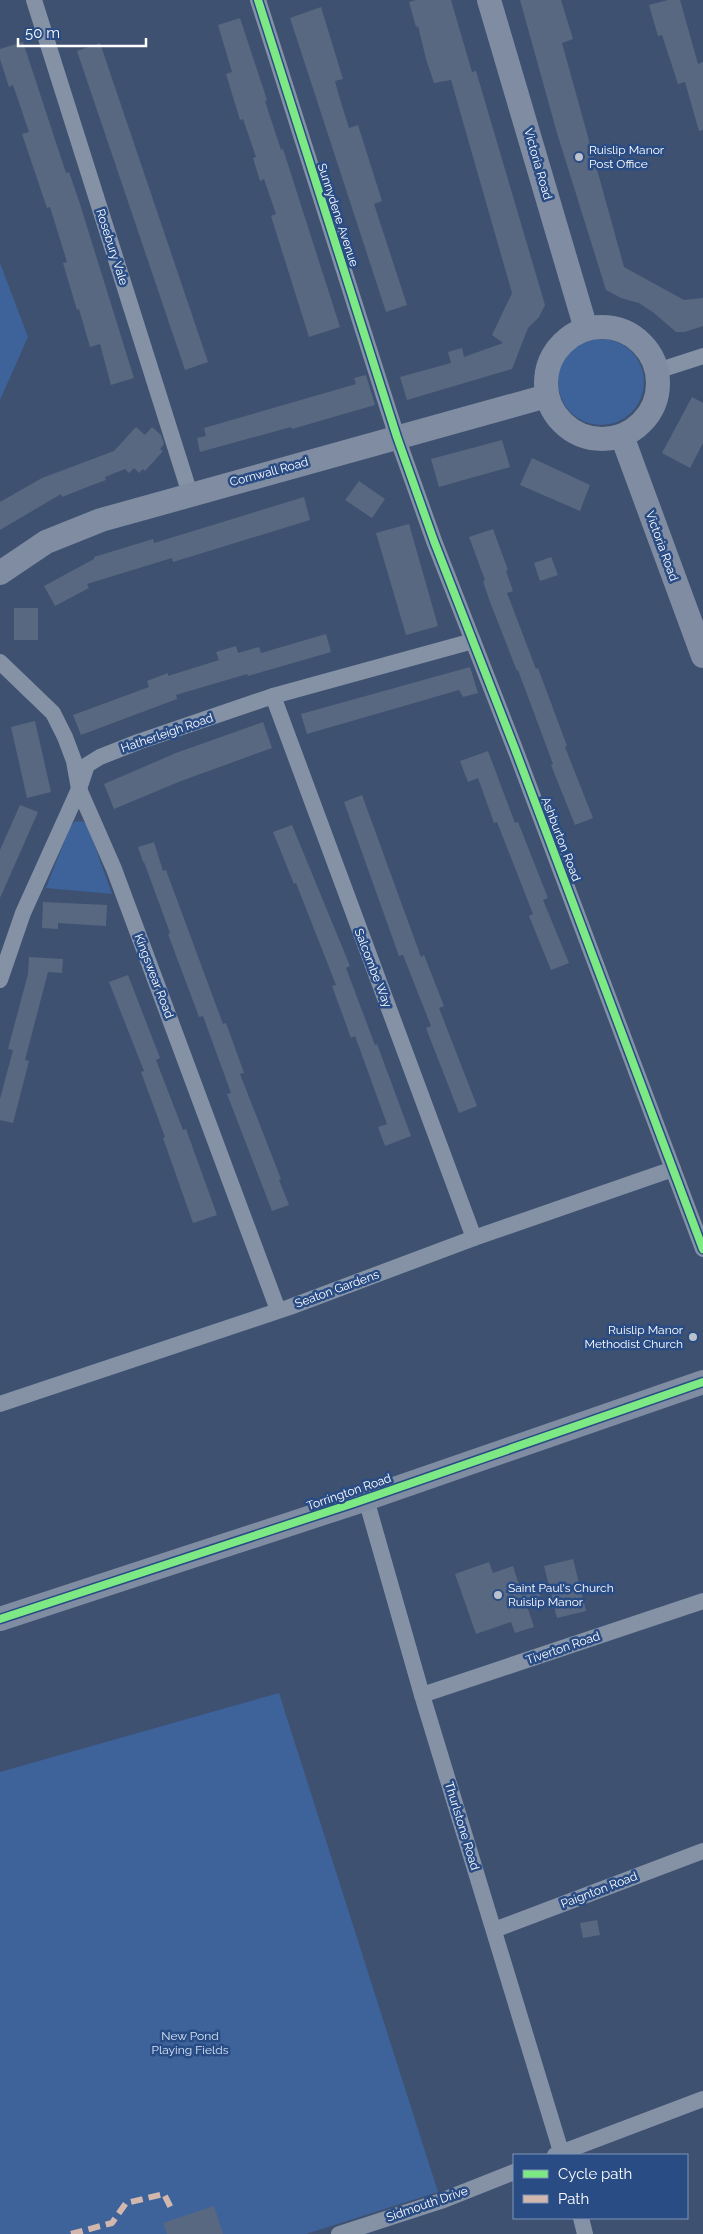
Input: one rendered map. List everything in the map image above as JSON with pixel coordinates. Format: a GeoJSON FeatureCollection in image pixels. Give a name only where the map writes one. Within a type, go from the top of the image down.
{"type":"FeatureCollection","features":[{"type":"Feature","properties":{"kind":"street","name":"Rosebury Vale"},"geometry":{"type":"LineString","coordinates":[[34,0],[190,494]]}},
{"type":"Feature","properties":{"kind":"street","name":"Sunnydene Avenue"},"geometry":{"type":"LineString","coordinates":[[258,0],[397,437]]}},
{"type":"Feature","properties":{"kind":"street","name":"Victoria Road"},"geometry":{"type":"LineString","coordinates":[[489,0],[586,329]]}},
{"type":"Feature","properties":{"kind":"street"},"geometry":{"type":"LineString","coordinates":[[604,327],[622,330],[638,340],[650,354],[657,371],[658,387],[655,403],[647,417],[636,428],[622,436],[603,439],[584,436],[567,427],[555,413],[547,396],[546,379],[550,362],[558,348],[571,336],[586,329],[604,327]]}},
{"type":"Feature","properties":{"kind":"street"},"geometry":{"type":"LineString","coordinates":[[657,371],[703,356]]}},
{"type":"Feature","properties":{"kind":"street","name":"Cornwall Road"},"geometry":{"type":"LineString","coordinates":[[0,573],[46,542],[101,520],[547,396]]}},
{"type":"Feature","properties":{"kind":"street","name":"Victoria Road"},"geometry":{"type":"LineString","coordinates":[[622,436],[703,656]]}},
{"type":"Feature","properties":{"kind":"street","name":"Ashburton Road"},"geometry":{"type":"LineString","coordinates":[[397,437],[703,1249]]}},
{"type":"Feature","properties":{"kind":"street","name":"Hatherleigh Road"},"geometry":{"type":"LineString","coordinates":[[0,980],[23,913],[79,789],[87,765],[100,757],[138,742],[273,696],[473,641]]}},
{"type":"Feature","properties":{"kind":"street","name":"Kingswear Road"},"geometry":{"type":"LineString","coordinates":[[0,662],[53,713],[74,762],[79,789],[117,878],[278,1310]]}},
{"type":"Feature","properties":{"kind":"street","name":"Salcombe Way"},"geometry":{"type":"LineString","coordinates":[[273,696],[474,1238]]}},
{"type":"Feature","properties":{"kind":"street","name":"Seaton Gardens"},"geometry":{"type":"LineString","coordinates":[[0,1404],[278,1310],[474,1238],[673,1169]]}},
{"type":"Feature","properties":{"kind":"street","name":"Torrington Road"},"geometry":{"type":"LineString","coordinates":[[0,1619],[366,1499],[703,1382]]}},
{"type":"Feature","properties":{"kind":"street","name":"Thurlstone Road"},"geometry":{"type":"LineString","coordinates":[[366,1499],[422,1695],[560,2154]]}},
{"type":"Feature","properties":{"kind":"street","name":"Tiverton Road"},"geometry":{"type":"LineString","coordinates":[[422,1695],[703,1600]]}},
{"type":"Feature","properties":{"kind":"street","name":"Paignton Road"},"geometry":{"type":"LineString","coordinates":[[494,1930],[703,1851]]}},
{"type":"Feature","properties":{"kind":"street"},"geometry":{"type":"LineString","coordinates":[[560,2154],[703,2098]]}},
{"type":"Feature","properties":{"kind":"street","name":"Sidmouth Drive"},"geometry":{"type":"LineString","coordinates":[[340,2234],[441,2201],[513,2172]]}},
{"type":"Feature","properties":{"kind":"street"},"geometry":{"type":"LineString","coordinates":[[580,2219],[585,2234]]}},
{"type":"Feature","properties":{"kind":"green space"},"geometry":{"type":"Polygon","coordinates":[[[0,263],[28,337],[0,400],[0,263]]]}},
{"type":"Feature","properties":{"kind":"green space"},"geometry":{"type":"Polygon","coordinates":[[[601,339],[617,342],[625,346],[637,358],[641,366],[644,382],[641,398],[637,406],[625,418],[617,422],[601,425],[585,422],[577,418],[565,406],[561,398],[558,382],[561,366],[565,358],[577,346],[585,342],[601,339]]]}},
{"type":"Feature","properties":{"kind":"green space"},"geometry":{"type":"Polygon","coordinates":[[[74,822],[84,822],[88,827],[112,894],[46,888],[70,827],[74,822]]]}},
{"type":"Feature","properties":{"kind":"green space","name":"New Pond Playing Fields"},"geometry":{"type":"Polygon","coordinates":[[[279,1693],[438,2192],[306,2234],[0,2234],[0,1772],[279,1693]]]}},
{"type":"Feature","properties":{"kind":"building"},"geometry":{"type":"Polygon","coordinates":[[[416,0],[451,0],[472,72],[476,71],[545,305],[539,317],[528,328],[512,369],[407,400],[400,377],[451,363],[448,352],[462,348],[464,357],[503,343],[492,335],[512,293],[451,80],[434,83],[426,59],[418,26],[416,27],[409,2],[416,0]]]}},
{"type":"Feature","properties":{"kind":"building"},"geometry":{"type":"Polygon","coordinates":[[[520,0],[561,0],[573,39],[562,43],[624,267],[684,300],[703,298],[703,326],[685,332],[676,332],[639,303],[621,298],[606,290],[557,133],[520,0]]]}},
{"type":"Feature","properties":{"kind":"building"},"geometry":{"type":"Polygon","coordinates":[[[668,0],[680,0],[698,64],[703,62],[703,130],[699,131],[685,82],[678,84],[662,35],[658,36],[649,5],[668,0]]]}},
{"type":"Feature","properties":{"kind":"building"},"geometry":{"type":"Polygon","coordinates":[[[321,7],[343,79],[335,81],[339,96],[349,128],[358,125],[382,201],[374,204],[407,305],[386,312],[290,18],[321,7]]]}},
{"type":"Feature","properties":{"kind":"building"},"geometry":{"type":"Polygon","coordinates":[[[240,18],[267,100],[265,101],[281,150],[283,149],[340,327],[309,337],[271,216],[276,214],[264,179],[260,181],[253,158],[256,157],[243,119],[240,120],[226,74],[232,72],[218,25],[240,18]]]}},
{"type":"Feature","properties":{"kind":"building"},"geometry":{"type":"Polygon","coordinates":[[[23,42],[66,173],[69,172],[79,201],[134,378],[111,385],[100,344],[90,347],[79,309],[77,310],[63,263],[67,262],[50,207],[47,208],[22,134],[29,132],[13,85],[9,87],[0,59],[0,49],[23,42]]]}},
{"type":"Feature","properties":{"kind":"building"},"geometry":{"type":"Polygon","coordinates":[[[100,43],[208,362],[185,370],[77,51],[100,43]]]}},
{"type":"Feature","properties":{"kind":"building"},"geometry":{"type":"Polygon","coordinates":[[[366,375],[375,405],[292,429],[291,427],[200,452],[197,438],[206,436],[204,428],[356,384],[354,378],[366,375]]]}},
{"type":"Feature","properties":{"kind":"building"},"geometry":{"type":"Polygon","coordinates":[[[692,397],[703,403],[703,443],[690,468],[662,453],[692,397]]]}},
{"type":"Feature","properties":{"kind":"building"},"geometry":{"type":"Polygon","coordinates":[[[136,427],[145,435],[152,427],[161,435],[164,444],[160,449],[163,451],[145,471],[143,469],[139,473],[134,468],[129,473],[125,469],[105,477],[106,480],[62,497],[61,494],[0,530],[0,502],[42,478],[114,451],[136,427]]]}},
{"type":"Feature","properties":{"kind":"building"},"geometry":{"type":"Polygon","coordinates":[[[502,440],[510,467],[439,487],[431,459],[502,440]]]}},
{"type":"Feature","properties":{"kind":"building"},"geometry":{"type":"Polygon","coordinates":[[[532,458],[590,485],[580,511],[520,485],[532,458]]]}},
{"type":"Feature","properties":{"kind":"building"},"geometry":{"type":"Polygon","coordinates":[[[359,481],[385,499],[372,518],[345,500],[359,481]]]}},
{"type":"Feature","properties":{"kind":"building"},"geometry":{"type":"Polygon","coordinates":[[[304,497],[310,520],[173,562],[172,558],[87,584],[89,588],[55,606],[44,586],[94,559],[94,557],[153,539],[154,543],[304,497]]]}},
{"type":"Feature","properties":{"kind":"building"},"geometry":{"type":"Polygon","coordinates":[[[409,524],[438,626],[406,635],[376,533],[409,524]]]}},
{"type":"Feature","properties":{"kind":"building"},"geometry":{"type":"Polygon","coordinates":[[[493,529],[508,570],[506,571],[513,591],[507,593],[536,669],[538,668],[567,746],[565,747],[593,818],[575,825],[551,765],[553,764],[518,670],[490,602],[483,581],[485,580],[469,537],[493,529]]]}},
{"type":"Feature","properties":{"kind":"building"},"geometry":{"type":"Polygon","coordinates":[[[551,557],[558,575],[540,581],[534,563],[551,557]]]}},
{"type":"Feature","properties":{"kind":"building"},"geometry":{"type":"Polygon","coordinates":[[[14,608],[38,608],[38,640],[14,640],[14,608]]]}},
{"type":"Feature","properties":{"kind":"building"},"geometry":{"type":"Polygon","coordinates":[[[326,634],[331,652],[176,695],[177,699],[81,735],[73,715],[149,687],[147,681],[168,673],[168,676],[219,660],[216,652],[236,646],[238,653],[259,647],[261,653],[326,634]]]}},
{"type":"Feature","properties":{"kind":"building"},"geometry":{"type":"Polygon","coordinates":[[[470,667],[478,693],[463,697],[459,690],[307,734],[301,714],[470,667]]]}},
{"type":"Feature","properties":{"kind":"building"},"geometry":{"type":"Polygon","coordinates":[[[35,721],[51,792],[27,798],[11,727],[35,721]]]}},
{"type":"Feature","properties":{"kind":"building"},"geometry":{"type":"Polygon","coordinates":[[[263,722],[272,748],[181,781],[114,809],[104,784],[176,753],[263,722]]]}},
{"type":"Feature","properties":{"kind":"building"},"geometry":{"type":"Polygon","coordinates":[[[488,751],[515,823],[518,822],[548,898],[543,900],[569,963],[551,970],[529,916],[533,914],[497,822],[494,823],[478,778],[468,782],[460,761],[488,751]]]}},
{"type":"Feature","properties":{"kind":"building"},"geometry":{"type":"Polygon","coordinates":[[[362,795],[421,957],[424,955],[444,1006],[439,1008],[477,1106],[459,1113],[426,1028],[431,1026],[403,955],[399,956],[344,802],[362,795]]]}},
{"type":"Feature","properties":{"kind":"building"},"geometry":{"type":"Polygon","coordinates":[[[20,805],[38,812],[0,898],[0,850],[20,805]]]}},
{"type":"Feature","properties":{"kind":"building"},"geometry":{"type":"Polygon","coordinates":[[[292,825],[350,966],[346,968],[411,1136],[385,1146],[378,1127],[387,1124],[355,1036],[351,1038],[332,986],[336,985],[296,883],[294,884],[273,832],[292,825]]]}},
{"type":"Feature","properties":{"kind":"building"},"geometry":{"type":"Polygon","coordinates":[[[154,842],[163,871],[166,870],[223,1024],[226,1023],[244,1073],[240,1074],[281,1179],[279,1180],[289,1205],[272,1211],[227,1094],[231,1093],[203,1016],[199,1017],[138,847],[154,842]]]}},
{"type":"Feature","properties":{"kind":"building"},"geometry":{"type":"Polygon","coordinates":[[[43,902],[107,905],[106,926],[58,923],[58,929],[42,928],[43,902]]]}},
{"type":"Feature","properties":{"kind":"building"},"geometry":{"type":"Polygon","coordinates":[[[29,957],[63,959],[62,973],[48,972],[25,1060],[29,1061],[13,1123],[0,1120],[0,1099],[13,1050],[8,1049],[28,974],[29,957]]]}},
{"type":"Feature","properties":{"kind":"building"},"geometry":{"type":"Polygon","coordinates":[[[128,975],[160,1058],[156,1060],[183,1130],[186,1129],[217,1215],[193,1223],[163,1138],[165,1137],[141,1072],[144,1071],[109,982],[128,975]]]}},
{"type":"Feature","properties":{"kind":"building"},"geometry":{"type":"Polygon","coordinates":[[[573,1559],[586,1611],[557,1618],[544,1566],[573,1559]]]}},
{"type":"Feature","properties":{"kind":"building","name":"Saint Paul's Church Ruislip Manor"},"geometry":{"type":"Polygon","coordinates":[[[489,1562],[493,1573],[513,1566],[519,1585],[527,1585],[541,1595],[527,1606],[534,1627],[515,1633],[511,1622],[476,1634],[455,1574],[489,1562]]]}},
{"type":"Feature","properties":{"kind":"building"},"geometry":{"type":"Polygon","coordinates":[[[597,1920],[600,1935],[583,1938],[580,1923],[597,1920]]]}},
{"type":"Feature","properties":{"kind":"building"},"geometry":{"type":"Polygon","coordinates":[[[214,2206],[223,2234],[167,2234],[163,2223],[214,2206]]]}},
{"type":"Feature","properties":{"kind":"marked path"},"geometry":{"type":"LineString","coordinates":[[71,2234],[112,2223],[126,2203],[164,2194],[171,2208]]}},
{"type":"Feature","properties":{"kind":"cycle path"},"geometry":{"type":"LineString","coordinates":[[258,0],[397,437],[434,541],[515,749],[703,1249]]}},
{"type":"Feature","properties":{"kind":"cycle path"},"geometry":{"type":"LineString","coordinates":[[0,1619],[354,1503],[703,1382]]}},
{"type":"Feature","properties":{"kind":"place","name":"Ruislip Manor Post Office"},"geometry":{"type":"Point","coordinates":[579,157]}},
{"type":"Feature","properties":{"kind":"place","name":"Ruislip Manor Methodist Church"},"geometry":{"type":"Point","coordinates":[693,1337]}},
{"type":"Feature","properties":{"kind":"place","name":"Saint Paul's Church Ruislip Manor"},"geometry":{"type":"Point","coordinates":[498,1595]}}]}
